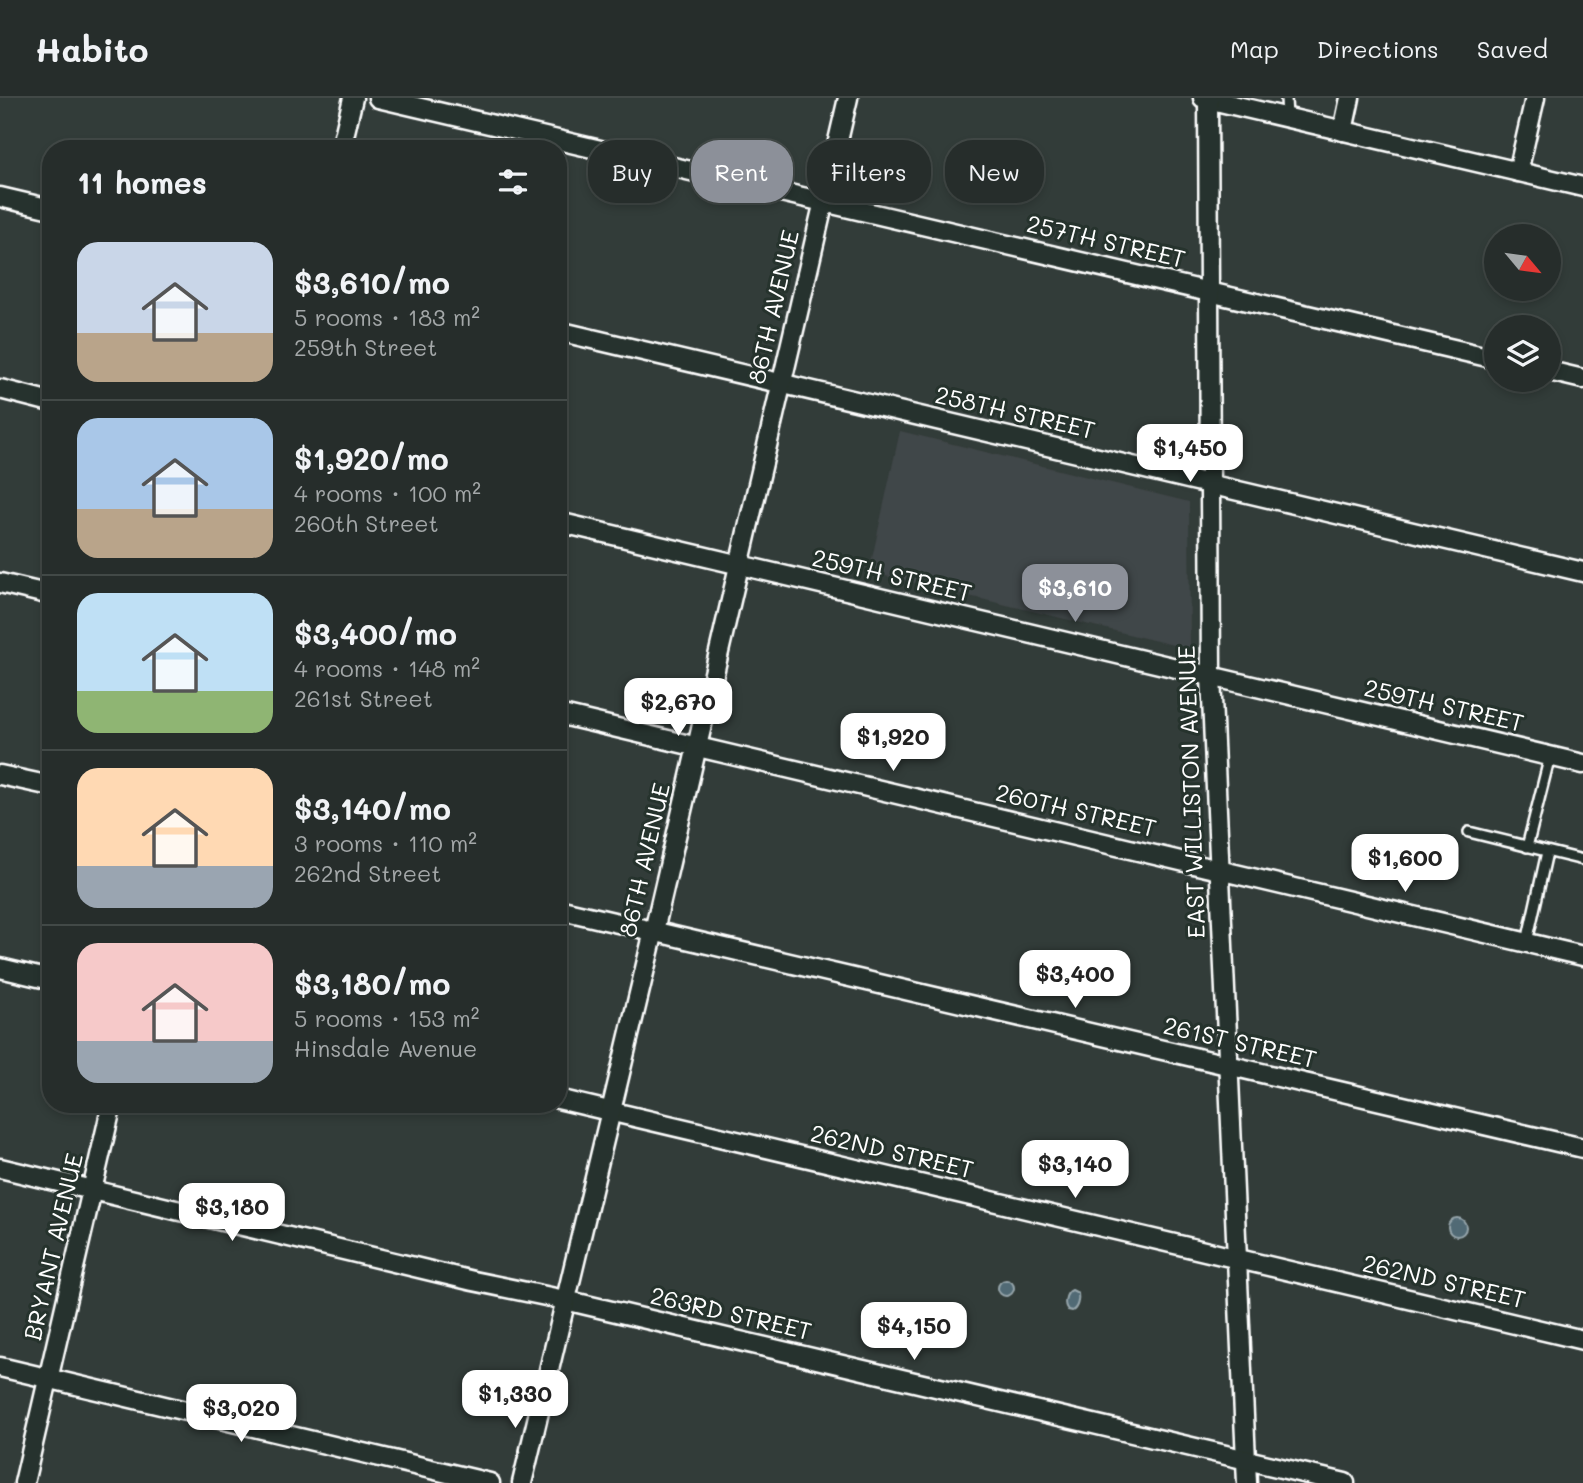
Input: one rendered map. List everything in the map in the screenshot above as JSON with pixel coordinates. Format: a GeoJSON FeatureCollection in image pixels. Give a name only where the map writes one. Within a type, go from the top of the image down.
{"type":"FeatureCollection","features":[{"type":"Feature","properties":{"kind":"street"},"geometry":{"type":"LineString","coordinates":[[343,140],[354,98]]}},
{"type":"Feature","properties":{"kind":"street","name":"257TH STREET"},"geometry":{"type":"LineString","coordinates":[[378,98],[560,140]]}},
{"type":"Feature","properties":{"kind":"street","name":"86TH AVENUE"},"geometry":{"type":"LineString","coordinates":[[838,140],[848,98]]}},
{"type":"Feature","properties":{"kind":"street"},"geometry":{"type":"LineString","coordinates":[[1206,98],[1583,187]]}},
{"type":"Feature","properties":{"kind":"street","name":"EAST WILLISTON AVENUE"},"geometry":{"type":"LineString","coordinates":[[1206,98],[1211,676],[1247,1483]]}},
{"type":"Feature","properties":{"kind":"street"},"geometry":{"type":"LineString","coordinates":[[1343,131],[1350,98]]}},
{"type":"Feature","properties":{"kind":"street"},"geometry":{"type":"LineString","coordinates":[[1518,172],[1535,98]]}},
{"type":"Feature","properties":{"kind":"street","name":"257TH STREET"},"geometry":{"type":"LineString","coordinates":[[567,142],[807,197]]}},
{"type":"Feature","properties":{"kind":"street"},"geometry":{"type":"LineString","coordinates":[[0,197],[42,207]]}},
{"type":"Feature","properties":{"kind":"street","name":"86TH AVENUE"},"geometry":{"type":"LineString","coordinates":[[522,1483],[824,203]]}},
{"type":"Feature","properties":{"kind":"street","name":"257TH STREET"},"geometry":{"type":"LineString","coordinates":[[833,203],[1484,356]]}},
{"type":"Feature","properties":{"kind":"street","name":"258TH STREET"},"geometry":{"type":"LineString","coordinates":[[567,333],[1583,572]]}},
{"type":"Feature","properties":{"kind":"street"},"geometry":{"type":"LineString","coordinates":[[1561,374],[1583,379]]}},
{"type":"Feature","properties":{"kind":"street"},"geometry":{"type":"LineString","coordinates":[[0,389],[42,399]]}},
{"type":"Feature","properties":{"kind":"street","name":"259TH STREET"},"geometry":{"type":"LineString","coordinates":[[567,524],[1583,764]]}},
{"type":"Feature","properties":{"kind":"street"},"geometry":{"type":"LineString","coordinates":[[0,583],[42,593]]}},
{"type":"Feature","properties":{"kind":"street","name":"260TH STREET"},"geometry":{"type":"LineString","coordinates":[[567,716],[1583,956]]}},
{"type":"Feature","properties":{"kind":"street"},"geometry":{"type":"LineString","coordinates":[[0,775],[42,784]]}},
{"type":"Feature","properties":{"kind":"street","name":"261ST STREET"},"geometry":{"type":"LineString","coordinates":[[567,911],[1583,1147]]}},
{"type":"Feature","properties":{"kind":"street"},"geometry":{"type":"LineString","coordinates":[[0,968],[42,978]]}},
{"type":"Feature","properties":{"kind":"street","name":"262ND STREET"},"geometry":{"type":"LineString","coordinates":[[567,1101],[1583,1340]]}},
{"type":"Feature","properties":{"kind":"street","name":"BRYANT AVENUE"},"geometry":{"type":"LineString","coordinates":[[24,1483],[110,1113]]}},
{"type":"Feature","properties":{"kind":"street","name":"263RD STREET"},"geometry":{"type":"LineString","coordinates":[[0,1168],[473,1281],[565,1300],[1345,1483]]}},
{"type":"Feature","properties":{"kind":"street"},"geometry":{"type":"LineString","coordinates":[[0,1367],[490,1483]]}},
{"type":"Feature","properties":{"kind":"lane"},"geometry":{"type":"LineString","coordinates":[[1286,98],[1287,118]]}},
{"type":"Feature","properties":{"kind":"lane"},"geometry":{"type":"LineString","coordinates":[[1527,848],[1550,756]]}},
{"type":"Feature","properties":{"kind":"lane"},"geometry":{"type":"LineString","coordinates":[[1469,832],[1527,848],[1583,859]]}},
{"type":"Feature","properties":{"kind":"lane"},"geometry":{"type":"LineString","coordinates":[[1527,942],[1547,852]]}},
{"type":"Feature","properties":{"kind":"shaded area"},"geometry":{"type":"Polygon","coordinates":[[[900,431],[1189,502],[1190,649],[869,572],[900,431]]]}},
{"type":"Feature","properties":{"kind":"water"},"geometry":{"type":"Polygon","coordinates":[[[1457,1218],[1463,1221],[1466,1227],[1463,1233],[1457,1236],[1451,1233],[1448,1227],[1451,1221],[1457,1218]]]}},
{"type":"Feature","properties":{"kind":"water"},"geometry":{"type":"Polygon","coordinates":[[[1003,1280],[1009,1280],[1014,1288],[1012,1294],[1003,1296],[998,1291],[998,1285],[1003,1280]]]}},
{"type":"Feature","properties":{"kind":"water"},"geometry":{"type":"Polygon","coordinates":[[[1072,1290],[1078,1293],[1078,1298],[1077,1306],[1072,1311],[1066,1308],[1065,1302],[1066,1296],[1072,1290]]]}}]}
